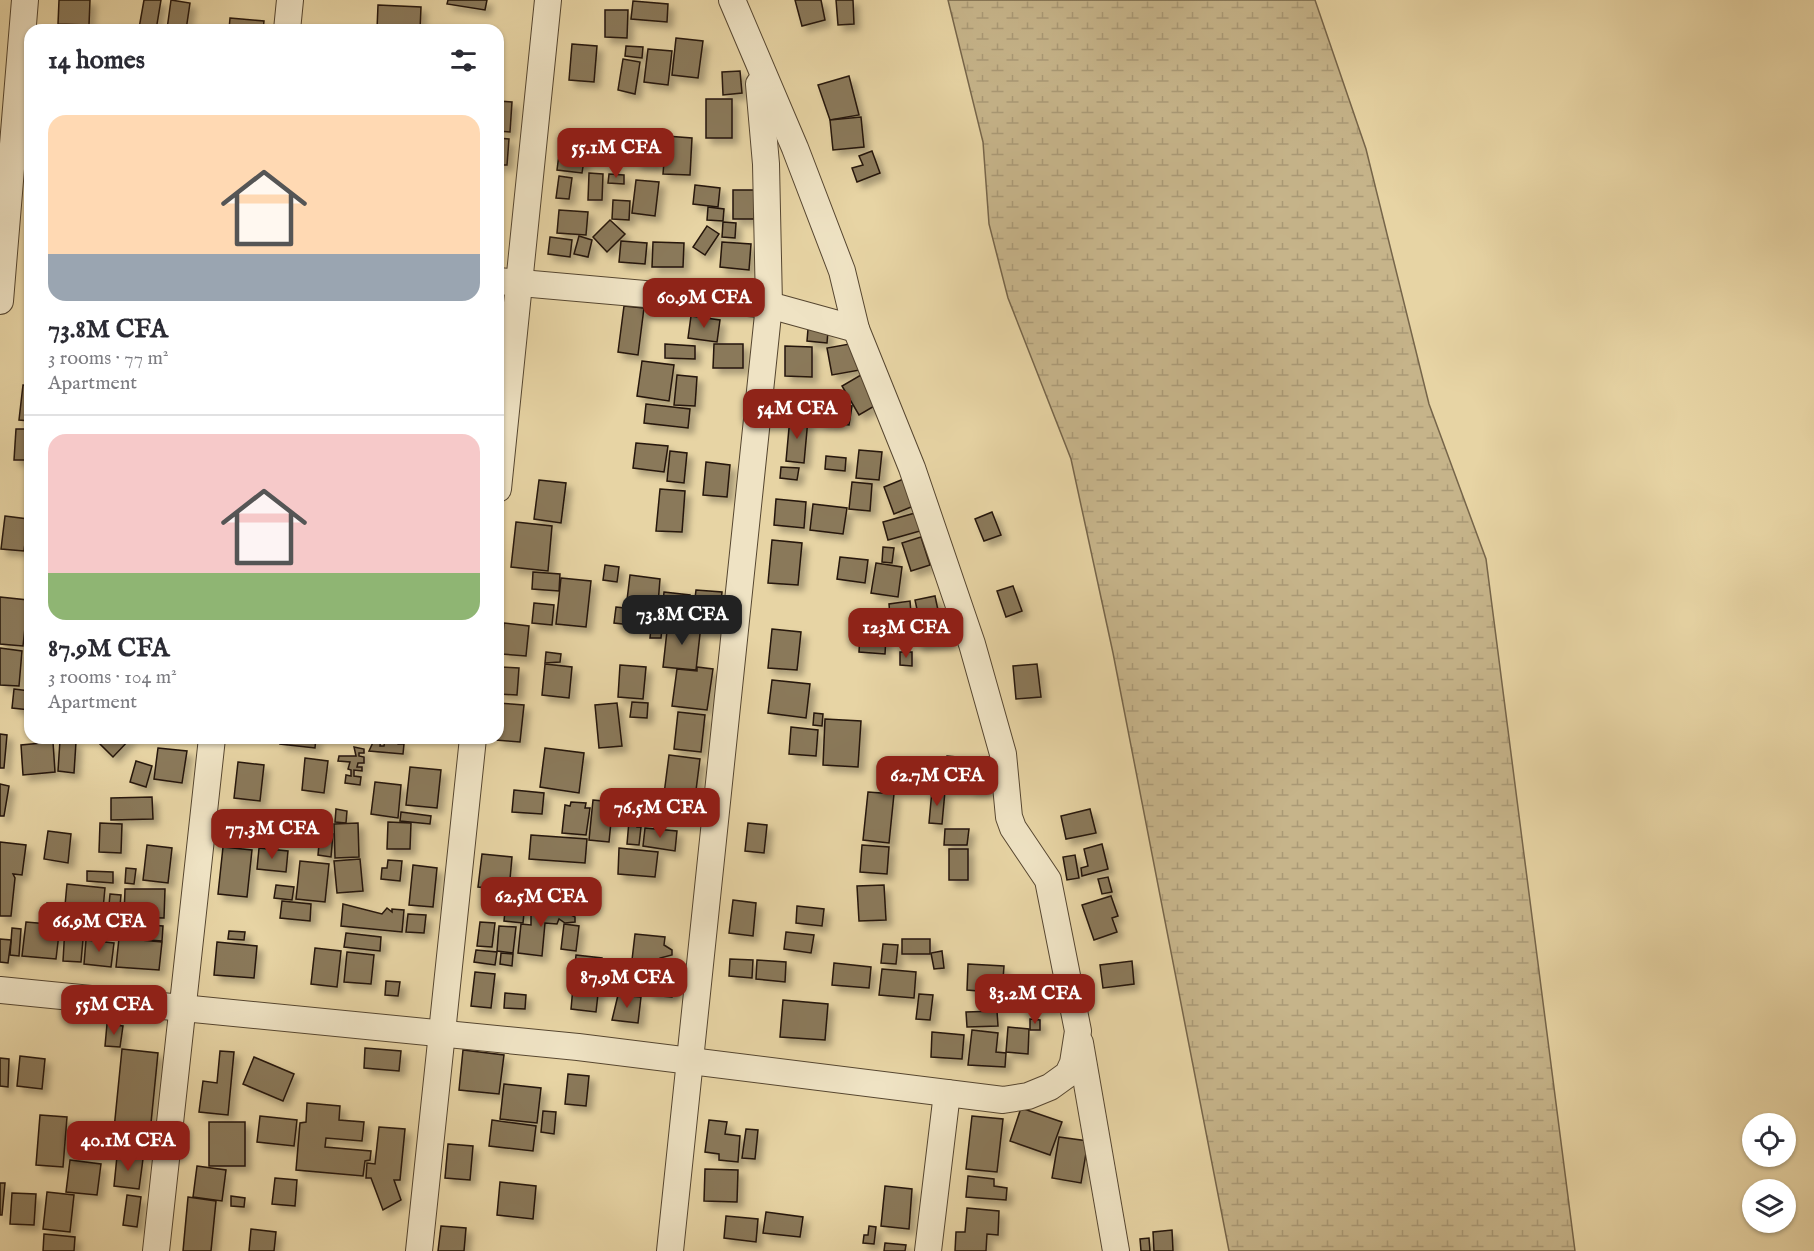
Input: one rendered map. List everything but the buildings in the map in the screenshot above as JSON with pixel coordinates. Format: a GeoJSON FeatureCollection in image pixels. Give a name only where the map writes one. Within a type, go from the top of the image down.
{"type":"FeatureCollection","features":[{"type":"Feature","properties":{"kind":"street"},"geometry":{"type":"LineString","coordinates":[[0,301],[12,240],[25,0]]}},
{"type":"Feature","properties":{"kind":"street"},"geometry":{"type":"LineString","coordinates":[[288,24],[290,0]]}},
{"type":"Feature","properties":{"kind":"street"},"geometry":{"type":"LineString","coordinates":[[504,365],[508,282],[548,0]]}},
{"type":"Feature","properties":{"kind":"street"},"geometry":{"type":"LineString","coordinates":[[732,0],[842,271],[856,329],[912,468],[972,644],[1004,754],[1009,817],[1013,828],[1048,880],[1078,1031],[1116,1251]]}},
{"type":"Feature","properties":{"kind":"street"},"geometry":{"type":"LineString","coordinates":[[670,1251],[769,305],[766,164],[757,60]]}},
{"type":"Feature","properties":{"kind":"street"},"geometry":{"type":"LineString","coordinates":[[508,282],[769,305],[856,329]]}},
{"type":"Feature","properties":{"kind":"street"},"geometry":{"type":"LineString","coordinates":[[156,1251],[211,744]]}},
{"type":"Feature","properties":{"kind":"street"},"geometry":{"type":"LineString","coordinates":[[418,1251],[472,744]]}},
{"type":"Feature","properties":{"kind":"street"},"geometry":{"type":"LineString","coordinates":[[0,990],[691,1061],[1003,1100],[1028,1096],[1050,1088],[1068,1074],[1073,1063],[1078,1031]]}},
{"type":"Feature","properties":{"kind":"street"},"geometry":{"type":"LineString","coordinates":[[928,1251],[946,1093]]}},
{"type":"Feature","properties":{"kind":"green space"},"geometry":{"type":"Polygon","coordinates":[[[948,0],[1315,0],[1366,149],[1429,404],[1486,559],[1575,1251],[1229,1251],[1113,653],[1071,459],[1008,298],[989,224],[983,142],[948,0]]]}}]}
